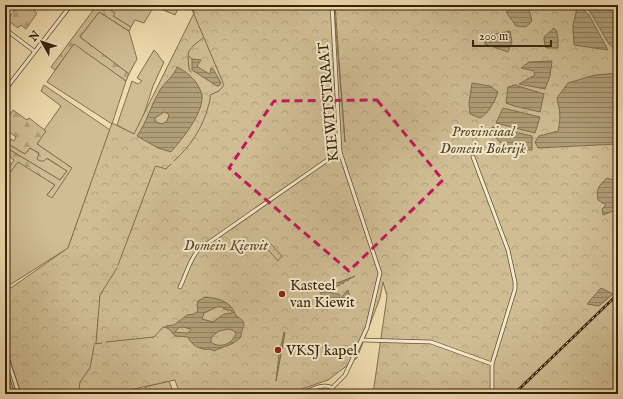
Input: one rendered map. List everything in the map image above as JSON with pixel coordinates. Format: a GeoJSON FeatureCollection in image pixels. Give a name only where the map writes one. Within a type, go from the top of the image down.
{"type":"FeatureCollection","features":[{"type":"Feature","properties":{"kind":"street"},"geometry":{"type":"LineString","coordinates":[[5,20],[16,5]]}},
{"type":"Feature","properties":{"kind":"street"},"geometry":{"type":"LineString","coordinates":[[5,90],[71,5]]}},
{"type":"Feature","properties":{"kind":"street","name":"KIEWITSTRAAT"},"geometry":{"type":"LineString","coordinates":[[332,5],[340,152],[380,273],[369,320],[362,340],[344,374],[332,388]]}},
{"type":"Feature","properties":{"kind":"street"},"geometry":{"type":"LineString","coordinates":[[5,29],[34,51]]}},
{"type":"Feature","properties":{"kind":"street"},"geometry":{"type":"LineString","coordinates":[[180,287],[186,268],[198,250],[340,152]]}},
{"type":"Feature","properties":{"kind":"street"},"geometry":{"type":"LineString","coordinates":[[473,157],[508,250],[515,282],[515,289],[492,364],[492,394]]}},
{"type":"Feature","properties":{"kind":"street"},"geometry":{"type":"LineString","coordinates":[[362,340],[431,342],[492,364]]}},
{"type":"Feature","properties":{"kind":"street"},"geometry":{"type":"LineString","coordinates":[[5,352],[19,394]]}},
{"type":"Feature","properties":{"kind":"street"},"geometry":{"type":"LineString","coordinates":[[300,394],[324,386],[332,388],[334,394]]}},
{"type":"Feature","properties":{"kind":"street"},"geometry":{"type":"LineString","coordinates":[[576,394],[585,394]]}},
{"type":"Feature","properties":{"kind":"highlighted area"},"geometry":{"type":"Polygon","coordinates":[[[377,100],[443,180],[349,271],[229,168],[274,101],[377,100]]]}},
{"type":"Feature","properties":{"kind":"green space"},"geometry":{"type":"Polygon","coordinates":[[[18,5],[27,5],[37,13],[26,29],[21,25],[18,28],[10,22],[6,27],[5,26],[5,22],[18,5]]]}},
{"type":"Feature","properties":{"kind":"green space"},"geometry":{"type":"Polygon","coordinates":[[[97,5],[180,5],[175,15],[154,6],[144,23],[135,20],[131,27],[113,16],[107,8],[105,11],[97,5]]]}},
{"type":"Feature","properties":{"kind":"green space"},"geometry":{"type":"Polygon","coordinates":[[[97,5],[104,11],[107,8],[115,13],[113,16],[131,27],[129,31],[99,12],[80,37],[129,74],[126,81],[74,44],[55,70],[51,67],[97,5]]]}},
{"type":"Feature","properties":{"kind":"green space"},"geometry":{"type":"Polygon","coordinates":[[[193,5],[334,5],[345,142],[335,5],[618,5],[618,394],[373,394],[387,296],[383,282],[380,298],[357,358],[328,380],[287,394],[180,394],[175,380],[111,394],[21,394],[5,344],[5,292],[68,248],[112,123],[134,134],[194,13],[193,5]]]}},
{"type":"Feature","properties":{"kind":"green space"},"geometry":{"type":"Polygon","coordinates":[[[99,12],[129,31],[137,59],[129,74],[80,37],[99,12]]]}},
{"type":"Feature","properties":{"kind":"green space"},"geometry":{"type":"Polygon","coordinates":[[[74,43],[126,81],[112,124],[47,82],[74,43]]]}},
{"type":"Feature","properties":{"kind":"green space"},"geometry":{"type":"Polygon","coordinates":[[[154,50],[164,62],[153,86],[137,136],[117,125],[132,81],[138,84],[142,81],[137,78],[154,50]]]}},
{"type":"Feature","properties":{"kind":"green space"},"geometry":{"type":"Polygon","coordinates":[[[44,85],[110,130],[68,248],[5,288],[5,179],[18,161],[55,185],[47,195],[72,168],[37,144],[45,131],[44,130],[61,106],[41,91],[44,85]]]}},
{"type":"Feature","properties":{"kind":"green space"},"geometry":{"type":"Polygon","coordinates":[[[13,110],[27,120],[29,118],[46,131],[37,144],[72,168],[52,198],[47,195],[55,185],[18,162],[5,179],[5,173],[14,160],[5,153],[5,147],[60,180],[67,171],[47,158],[44,161],[40,161],[37,159],[39,153],[30,148],[25,154],[8,144],[11,139],[14,141],[16,137],[5,129],[5,114],[9,116],[13,110]]]}},
{"type":"Feature","properties":{"kind":"green space"},"geometry":{"type":"Polygon","coordinates":[[[5,142],[25,154],[30,148],[67,171],[60,180],[5,147],[5,142]]]}},
{"type":"Feature","properties":{"kind":"green space"},"geometry":{"type":"Polygon","coordinates":[[[269,242],[282,256],[278,261],[265,246],[269,242]]]}},
{"type":"Feature","properties":{"kind":"green space"},"geometry":{"type":"Polygon","coordinates":[[[5,342],[24,394],[15,394],[5,364],[5,342]]]}},
{"type":"Feature","properties":{"kind":"green space"},"geometry":{"type":"Polygon","coordinates":[[[5,364],[15,394],[5,394],[5,364]]]}},
{"type":"Feature","properties":{"kind":"green space"},"geometry":{"type":"Polygon","coordinates":[[[169,381],[174,394],[147,393],[145,387],[169,381]]]}},
{"type":"Feature","properties":{"kind":"green space"},"geometry":{"type":"Polygon","coordinates":[[[326,387],[332,394],[312,394],[322,388],[326,387]]]}},
{"type":"Feature","properties":{"kind":"shaded area"},"geometry":{"type":"Polygon","coordinates":[[[515,5],[528,5],[532,21],[526,27],[516,26],[506,12],[515,5]]]}},
{"type":"Feature","properties":{"kind":"shaded area"},"geometry":{"type":"Polygon","coordinates":[[[578,5],[589,15],[608,50],[574,45],[573,25],[578,5]]]}},
{"type":"Feature","properties":{"kind":"shaded area"},"geometry":{"type":"Polygon","coordinates":[[[586,5],[618,5],[618,51],[616,51],[609,44],[586,5]]]}},
{"type":"Feature","properties":{"kind":"shaded area"},"geometry":{"type":"Polygon","coordinates":[[[554,28],[556,30],[558,40],[558,48],[547,48],[545,47],[544,37],[554,28]]]}},
{"type":"Feature","properties":{"kind":"shaded area"},"geometry":{"type":"Polygon","coordinates":[[[510,31],[512,42],[508,52],[485,44],[485,36],[510,31]]]}},
{"type":"Feature","properties":{"kind":"shaded area"},"geometry":{"type":"Polygon","coordinates":[[[192,59],[201,60],[197,66],[210,74],[211,68],[213,69],[221,83],[220,85],[217,86],[192,70],[192,59]]]}},
{"type":"Feature","properties":{"kind":"shaded area"},"geometry":{"type":"Polygon","coordinates":[[[552,61],[550,76],[545,89],[519,84],[535,75],[534,71],[521,68],[529,62],[552,61]]]}},
{"type":"Feature","properties":{"kind":"shaded area"},"geometry":{"type":"Polygon","coordinates":[[[177,67],[186,72],[192,78],[200,89],[202,99],[201,106],[195,120],[171,152],[158,148],[137,136],[144,125],[160,90],[177,67]],[[164,112],[155,118],[155,122],[162,124],[167,121],[169,115],[164,112]]]}},
{"type":"Feature","properties":{"kind":"shaded area"},"geometry":{"type":"Polygon","coordinates":[[[618,73],[617,144],[538,148],[535,142],[539,136],[558,131],[560,114],[557,98],[568,83],[595,75],[618,73]]]}},
{"type":"Feature","properties":{"kind":"shaded area"},"geometry":{"type":"Polygon","coordinates":[[[472,83],[490,86],[498,92],[491,106],[480,118],[470,114],[469,103],[472,83]]]}},
{"type":"Feature","properties":{"kind":"shaded area"},"geometry":{"type":"Polygon","coordinates":[[[515,85],[544,94],[540,112],[506,103],[508,87],[515,85]]]}},
{"type":"Feature","properties":{"kind":"shaded area"},"geometry":{"type":"Polygon","coordinates":[[[503,108],[540,117],[535,133],[496,123],[503,108]]]}},
{"type":"Feature","properties":{"kind":"shaded area"},"geometry":{"type":"Polygon","coordinates":[[[492,127],[532,136],[532,150],[506,149],[491,132],[492,127]]]}},
{"type":"Feature","properties":{"kind":"shaded area"},"geometry":{"type":"Polygon","coordinates":[[[618,176],[618,209],[603,215],[602,209],[606,205],[598,200],[597,193],[602,183],[607,178],[613,180],[618,176]]]}},
{"type":"Feature","properties":{"kind":"shaded area"},"geometry":{"type":"Polygon","coordinates":[[[355,276],[348,281],[346,280],[343,284],[340,282],[340,285],[327,289],[333,293],[339,294],[340,296],[337,300],[338,301],[348,290],[350,298],[341,309],[337,307],[335,302],[331,302],[327,298],[323,298],[319,290],[322,286],[330,286],[335,284],[335,282],[337,283],[355,276]]]}},
{"type":"Feature","properties":{"kind":"shaded area"},"geometry":{"type":"Polygon","coordinates":[[[601,288],[613,294],[599,306],[587,304],[601,288]]]}},
{"type":"Feature","properties":{"kind":"shaded area"},"geometry":{"type":"Polygon","coordinates":[[[205,297],[220,300],[228,304],[236,316],[244,323],[241,337],[232,344],[214,351],[197,347],[191,343],[188,337],[175,336],[168,328],[166,328],[166,326],[174,325],[187,315],[194,314],[198,311],[198,301],[205,297]],[[217,307],[204,313],[202,319],[213,322],[224,314],[232,313],[232,311],[222,307],[217,307]],[[183,327],[178,328],[175,332],[187,333],[191,329],[183,327]],[[229,329],[219,331],[211,337],[211,342],[218,345],[229,343],[236,334],[234,331],[229,329]]]}},
{"type":"Feature","properties":{"kind":"shaded area"},"geometry":{"type":"Polygon","coordinates":[[[284,332],[285,333],[276,381],[279,355],[284,332]]]}},
{"type":"Feature","properties":{"kind":"waterway"},"geometry":{"type":"LineString","coordinates":[[174,161],[190,143],[203,122],[210,101],[210,95],[219,91],[224,85],[190,5]]}},
{"type":"Feature","properties":{"kind":"waterway"},"geometry":{"type":"LineString","coordinates":[[192,59],[188,55],[189,51],[203,38]]}},
{"type":"Feature","properties":{"kind":"waterway"},"geometry":{"type":"LineString","coordinates":[[188,56],[189,69],[191,72]]}},
{"type":"Feature","properties":{"kind":"waterway"},"geometry":{"type":"LineString","coordinates":[[118,265],[155,167],[166,169],[171,164]]}},
{"type":"Feature","properties":{"kind":"waterway"},"geometry":{"type":"LineString","coordinates":[[96,343],[100,295],[117,268]]}},
{"type":"Feature","properties":{"kind":"waterway"},"geometry":{"type":"LineString","coordinates":[[106,342],[154,337],[163,327],[166,327]]}},
{"type":"Feature","properties":{"kind":"waterway"},"geometry":{"type":"LineString","coordinates":[[94,344],[102,343]]}},
{"type":"Feature","properties":{"kind":"waterway"},"geometry":{"type":"LineString","coordinates":[[73,394],[79,390],[80,382],[90,368],[94,346]]}},
{"type":"Feature","properties":{"kind":"railway"},"geometry":{"type":"LineString","coordinates":[[514,394],[618,294]]}},
{"type":"Feature","properties":{"kind":"place","name":"Kasteel van Kiewit"},"geometry":{"type":"Point","coordinates":[282,294]}},
{"type":"Feature","properties":{"kind":"place","name":"VKSJ kapel"},"geometry":{"type":"Point","coordinates":[278,350]}},
{"type":"Feature","properties":{"kind":"park label","name":"Provinciaal Domein Bokrijk"},"geometry":{"type":"Point","coordinates":[483,140]}},
{"type":"Feature","properties":{"kind":"park label","name":"Domein Kiewit"},"geometry":{"type":"Point","coordinates":[226,245]}}]}
